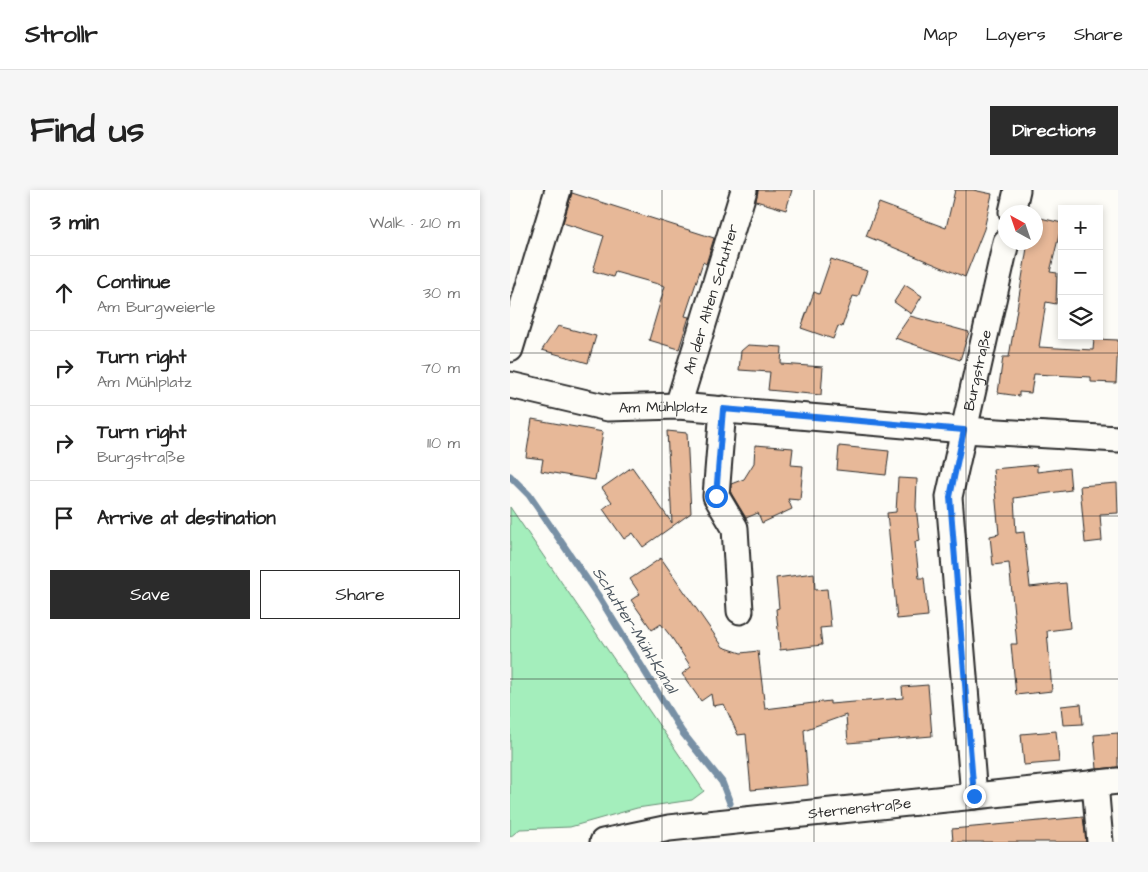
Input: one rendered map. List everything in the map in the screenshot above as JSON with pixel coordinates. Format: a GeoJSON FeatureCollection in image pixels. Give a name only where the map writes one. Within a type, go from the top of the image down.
{"type":"FeatureCollection","features":[{"type":"Feature","properties":{"kind":"street"},"geometry":{"type":"LineString","coordinates":[[510,349],[558,190]]}},
{"type":"Feature","properties":{"kind":"street","name":"An der Alten Schutter"},"geometry":{"type":"LineString","coordinates":[[678,406],[744,190]]}},
{"type":"Feature","properties":{"kind":"street"},"geometry":{"type":"LineString","coordinates":[[1014,205],[1017,190]]}},
{"type":"Feature","properties":{"kind":"street","name":"Burgstraße"},"geometry":{"type":"LineString","coordinates":[[974,796],[950,497],[1004,250]]}},
{"type":"Feature","properties":{"kind":"street","name":"Am Mühlplatz"},"geometry":{"type":"LineString","coordinates":[[510,385],[608,408],[678,406],[964,430],[1118,439]]}},
{"type":"Feature","properties":{"kind":"street"},"geometry":{"type":"LineString","coordinates":[[723,409],[716,496],[735,528],[740,611]]}},
{"type":"Feature","properties":{"kind":"street"},"geometry":{"type":"LineString","coordinates":[[1100,842],[1106,782]]}},
{"type":"Feature","properties":{"kind":"street","name":"Sternenstraße"},"geometry":{"type":"LineString","coordinates":[[603,842],[670,828],[1106,782]]}},
{"type":"Feature","properties":{"kind":"green space"},"geometry":{"type":"Polygon","coordinates":[[[510,507],[704,791],[692,800],[637,808],[570,827],[520,829],[510,837],[510,507]]]}},
{"type":"Feature","properties":{"kind":"building"},"geometry":{"type":"Polygon","coordinates":[[[758,190],[792,190],[786,210],[756,201],[758,190]]]}},
{"type":"Feature","properties":{"kind":"building"},"geometry":{"type":"Polygon","coordinates":[[[955,190],[973,190],[992,194],[984,229],[965,277],[866,236],[879,203],[946,228],[955,190]]]}},
{"type":"Feature","properties":{"kind":"building"},"geometry":{"type":"Polygon","coordinates":[[[572,193],[714,238],[706,264],[703,262],[685,316],[689,317],[679,349],[649,340],[665,286],[615,272],[613,277],[593,271],[604,236],[563,223],[572,193]]]}},
{"type":"Feature","properties":{"kind":"building"},"geometry":{"type":"Polygon","coordinates":[[[1043,219],[1058,222],[1058,239],[1050,272],[1057,273],[1056,304],[1046,302],[1039,347],[1093,350],[1094,340],[1118,340],[1116,383],[1091,382],[1091,377],[1034,374],[1031,393],[1019,392],[1019,396],[998,393],[1003,357],[1009,357],[1027,250],[1043,250],[1043,219]]]}},
{"type":"Feature","properties":{"kind":"building"},"geometry":{"type":"Polygon","coordinates":[[[831,259],[867,271],[858,297],[853,296],[842,327],[838,326],[833,339],[801,328],[814,292],[819,294],[831,259]]]}},
{"type":"Feature","properties":{"kind":"building"},"geometry":{"type":"Polygon","coordinates":[[[905,285],[922,296],[911,314],[894,302],[905,285]]]}},
{"type":"Feature","properties":{"kind":"building"},"geometry":{"type":"Polygon","coordinates":[[[910,316],[969,332],[960,360],[895,338],[910,316]]]}},
{"type":"Feature","properties":{"kind":"building"},"geometry":{"type":"Polygon","coordinates":[[[558,326],[596,336],[588,363],[542,350],[558,326]]]}},
{"type":"Feature","properties":{"kind":"building"},"geometry":{"type":"Polygon","coordinates":[[[748,345],[782,347],[781,364],[823,367],[821,395],[768,390],[770,372],[739,370],[741,351],[748,345]]]}},
{"type":"Feature","properties":{"kind":"building"},"geometry":{"type":"Polygon","coordinates":[[[532,419],[603,432],[595,480],[541,471],[543,459],[526,457],[532,419]]]}},
{"type":"Feature","properties":{"kind":"building"},"geometry":{"type":"Polygon","coordinates":[[[667,431],[687,433],[691,513],[643,547],[633,533],[624,539],[603,509],[612,502],[602,488],[632,467],[672,523],[667,431]]]}},
{"type":"Feature","properties":{"kind":"building"},"geometry":{"type":"Polygon","coordinates":[[[755,445],[793,448],[791,465],[803,466],[800,500],[788,499],[792,509],[762,523],[758,513],[746,518],[731,493],[731,484],[744,479],[754,463],[755,445]]]}},
{"type":"Feature","properties":{"kind":"building"},"geometry":{"type":"Polygon","coordinates":[[[839,446],[889,451],[886,475],[837,470],[839,446]]]}},
{"type":"Feature","properties":{"kind":"building"},"geometry":{"type":"Polygon","coordinates":[[[1037,465],[1037,472],[1069,468],[1071,490],[1014,498],[1016,533],[1024,532],[1030,587],[1066,583],[1070,628],[1047,631],[1052,691],[1016,695],[1011,644],[1017,644],[1009,563],[993,565],[990,536],[999,534],[993,469],[1037,465]]]}},
{"type":"Feature","properties":{"kind":"building"},"geometry":{"type":"Polygon","coordinates":[[[898,478],[917,479],[916,507],[920,541],[915,542],[919,578],[924,578],[928,616],[897,619],[887,513],[896,512],[898,478]]]}},
{"type":"Feature","properties":{"kind":"building"},"geometry":{"type":"Polygon","coordinates":[[[1117,483],[1118,513],[1100,514],[1102,541],[1085,543],[1080,486],[1117,483]]]}},
{"type":"Feature","properties":{"kind":"building"},"geometry":{"type":"Polygon","coordinates":[[[661,558],[723,647],[741,653],[758,651],[765,709],[830,701],[830,704],[903,698],[902,687],[928,685],[932,736],[848,743],[846,715],[804,730],[808,785],[751,790],[746,734],[738,735],[724,704],[713,706],[711,694],[701,701],[682,674],[691,667],[672,638],[661,624],[652,630],[631,600],[640,594],[630,579],[661,558]]]}},
{"type":"Feature","properties":{"kind":"building"},"geometry":{"type":"Polygon","coordinates":[[[814,573],[815,590],[827,589],[831,627],[820,628],[822,645],[780,650],[776,609],[779,608],[776,578],[814,573]]]}},
{"type":"Feature","properties":{"kind":"building"},"geometry":{"type":"Polygon","coordinates":[[[1081,704],[1083,724],[1063,725],[1061,706],[1081,704]]]}},
{"type":"Feature","properties":{"kind":"building"},"geometry":{"type":"Polygon","coordinates":[[[1056,731],[1059,762],[1024,765],[1021,734],[1056,731]]]}},
{"type":"Feature","properties":{"kind":"building"},"geometry":{"type":"Polygon","coordinates":[[[1118,733],[1118,767],[1097,769],[1094,735],[1118,733]]]}},
{"type":"Feature","properties":{"kind":"building"},"geometry":{"type":"Polygon","coordinates":[[[1083,817],[1086,842],[953,842],[952,829],[1083,817]]]}},
{"type":"Feature","properties":{"kind":"waterway","name":"Schutter-Mühl-Kanal"},"geometry":{"type":"LineString","coordinates":[[510,476],[529,495],[599,597],[682,732],[722,782],[730,803]]}},
{"type":"Feature","properties":{"kind":"route"},"geometry":{"type":"LineString","coordinates":[[716,496],[723,409],[964,430],[950,497],[974,796]]}}]}
